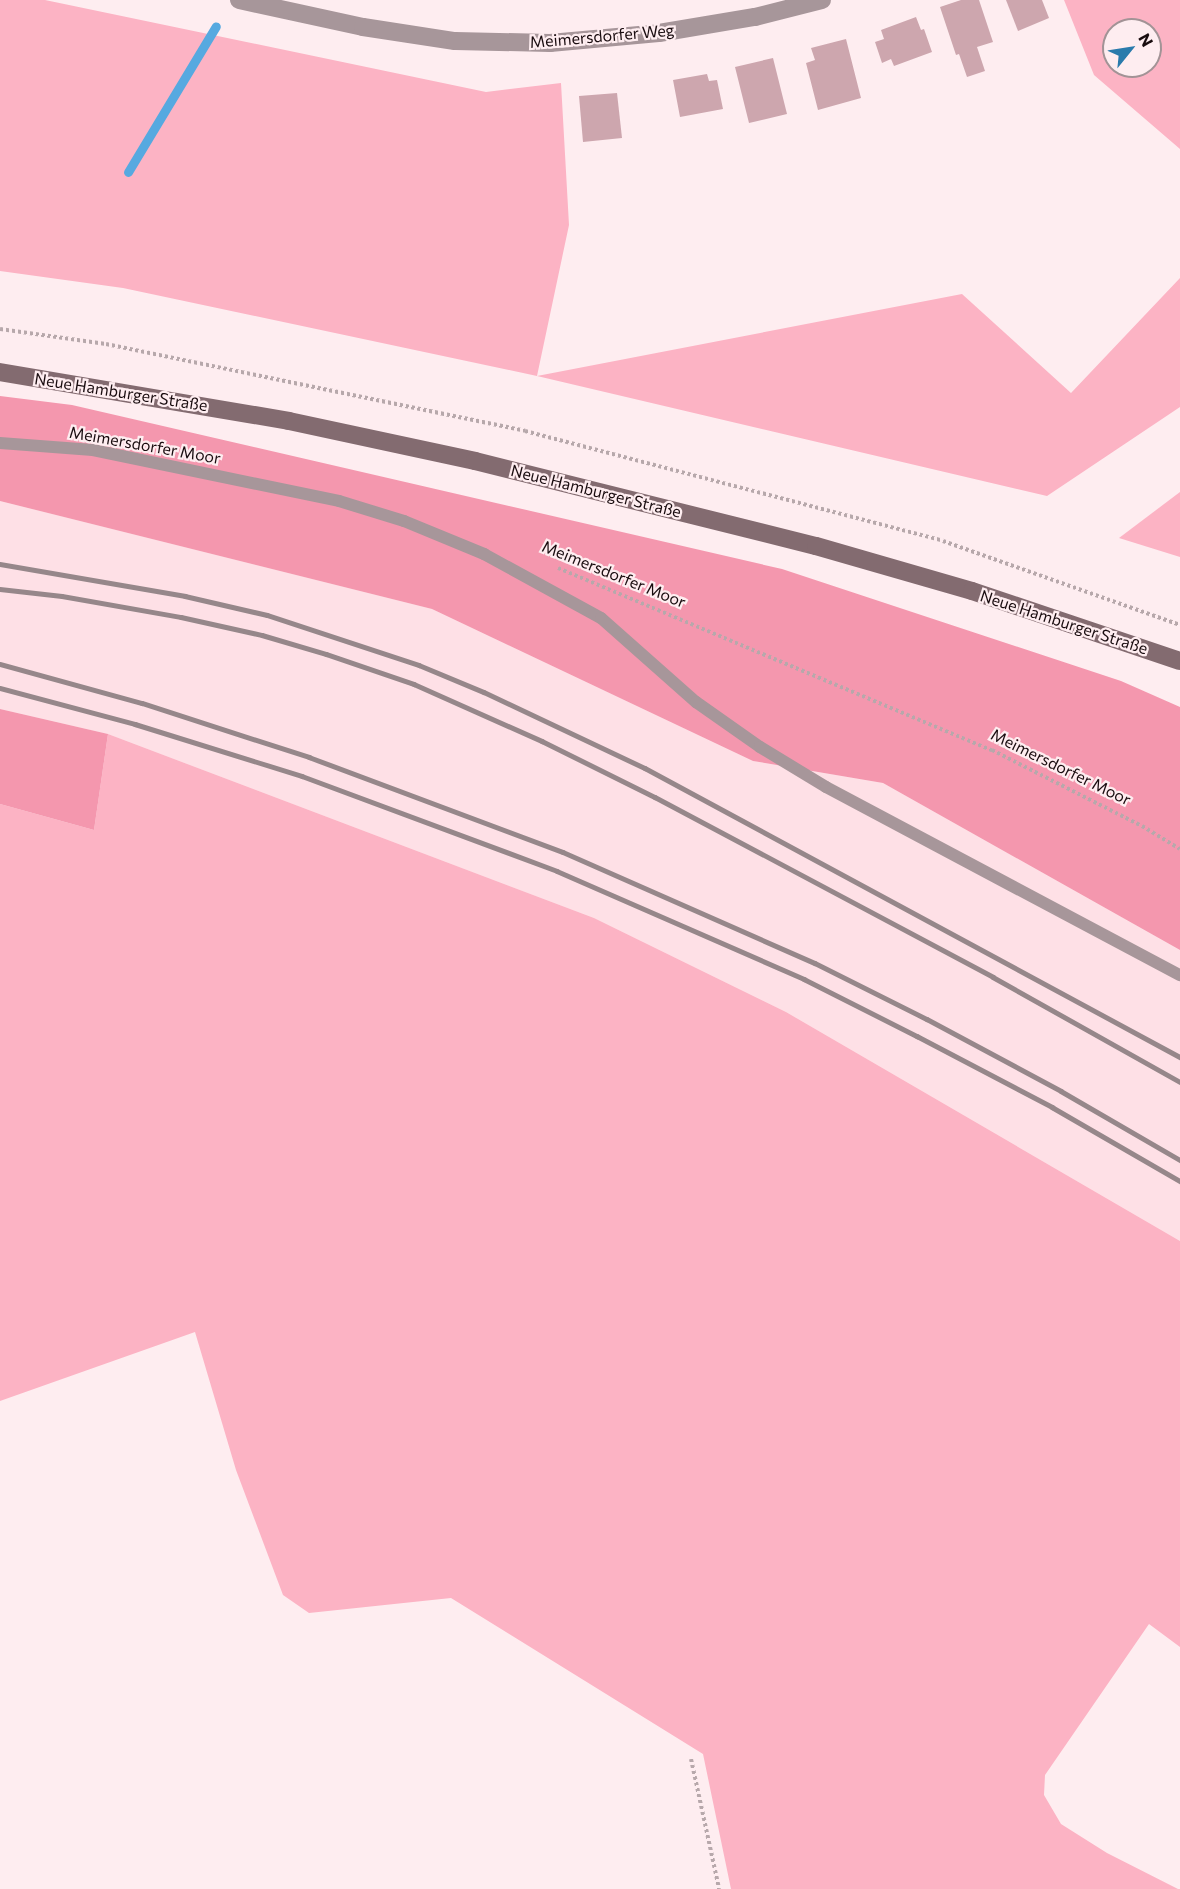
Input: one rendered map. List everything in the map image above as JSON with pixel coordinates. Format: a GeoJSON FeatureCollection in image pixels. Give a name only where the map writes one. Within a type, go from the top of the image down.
{"type":"FeatureCollection","features":[{"type":"Feature","properties":{"kind":"main road","name":"Neue Hamburger Straße"},"geometry":{"type":"LineString","coordinates":[[0,372],[289,421],[487,464],[816,546],[972,591],[1180,661]]}},
{"type":"Feature","properties":{"kind":"street","name":"Meimersdorfer Weg"},"geometry":{"type":"LineString","coordinates":[[239,0],[363,27],[455,41],[550,43],[659,33],[755,17],[822,0]]}},
{"type":"Feature","properties":{"kind":"lane","name":"Meimersdorfer Moor"},"geometry":{"type":"LineString","coordinates":[[0,443],[93,450],[339,501],[404,522],[484,554],[601,618],[696,702],[760,747],[826,787],[1180,975]]}},
{"type":"Feature","properties":{"kind":"path"},"geometry":{"type":"LineString","coordinates":[[0,329],[106,344],[525,431],[943,541],[1180,625]]}},
{"type":"Feature","properties":{"kind":"path","name":"Meimersdorfer Moor"},"geometry":{"type":"LineString","coordinates":[[550,565],[589,579],[749,649],[992,750],[1142,826],[1180,849]]}},
{"type":"Feature","properties":{"kind":"path"},"geometry":{"type":"LineString","coordinates":[[691,1759],[719,1889]]}},
{"type":"Feature","properties":{"kind":"shaded area"},"geometry":{"type":"Polygon","coordinates":[[[0,0],[45,0],[486,92],[561,83],[569,225],[537,376],[123,288],[0,271],[0,0]]]}},
{"type":"Feature","properties":{"kind":"shaded area"},"geometry":{"type":"Polygon","coordinates":[[[1064,0],[1180,0],[1180,149],[1094,75],[1064,0]]]}},
{"type":"Feature","properties":{"kind":"shaded area"},"geometry":{"type":"Polygon","coordinates":[[[1180,278],[1180,407],[1047,496],[537,376],[962,294],[1071,393],[1180,278]]]}},
{"type":"Feature","properties":{"kind":"shaded area"},"geometry":{"type":"Polygon","coordinates":[[[0,396],[72,405],[782,569],[1121,681],[1180,707],[1180,950],[883,783],[753,761],[432,609],[0,501],[0,396]]]}},
{"type":"Feature","properties":{"kind":"shaded area"},"geometry":{"type":"Polygon","coordinates":[[[1180,492],[1180,557],[1119,538],[1180,492]]]}},
{"type":"Feature","properties":{"kind":"shaded area"},"geometry":{"type":"Polygon","coordinates":[[[0,501],[432,609],[753,761],[883,783],[1180,950],[1180,1241],[786,1012],[594,918],[108,734],[0,709],[0,501]]]}},
{"type":"Feature","properties":{"kind":"shaded area"},"geometry":{"type":"Polygon","coordinates":[[[0,709],[108,734],[94,830],[0,804],[0,709]]]}},
{"type":"Feature","properties":{"kind":"shaded area"},"geometry":{"type":"Polygon","coordinates":[[[108,734],[594,918],[786,1012],[1180,1241],[1180,1647],[1149,1624],[1045,1775],[1044,1795],[1061,1824],[1107,1853],[1178,1889],[731,1889],[703,1754],[451,1598],[309,1613],[283,1595],[236,1470],[195,1332],[0,1401],[0,804],[94,830],[108,734]]]}},
{"type":"Feature","properties":{"kind":"building"},"geometry":{"type":"Polygon","coordinates":[[[961,0],[979,0],[993,42],[977,47],[985,71],[967,77],[959,54],[956,55],[940,7],[961,0]]]}},
{"type":"Feature","properties":{"kind":"building"},"geometry":{"type":"Polygon","coordinates":[[[1006,0],[1042,0],[1049,18],[1018,31],[1006,0]]]}},
{"type":"Feature","properties":{"kind":"building"},"geometry":{"type":"Polygon","coordinates":[[[916,17],[921,30],[924,29],[932,52],[894,66],[891,59],[882,63],[875,42],[884,39],[881,30],[916,17]]]}},
{"type":"Feature","properties":{"kind":"building"},"geometry":{"type":"Polygon","coordinates":[[[846,39],[861,98],[818,110],[806,63],[815,60],[811,48],[846,39]]]}},
{"type":"Feature","properties":{"kind":"building"},"geometry":{"type":"Polygon","coordinates":[[[773,58],[787,114],[749,123],[735,67],[773,58]]]}},
{"type":"Feature","properties":{"kind":"building"},"geometry":{"type":"Polygon","coordinates":[[[707,74],[709,81],[717,80],[723,109],[680,117],[673,80],[707,74]]]}},
{"type":"Feature","properties":{"kind":"building"},"geometry":{"type":"Polygon","coordinates":[[[617,93],[622,138],[583,142],[579,96],[617,93]]]}},
{"type":"Feature","properties":{"kind":"waterway"},"geometry":{"type":"LineString","coordinates":[[128,172],[216,26]]}},
{"type":"Feature","properties":{"kind":"railway"},"geometry":{"type":"LineString","coordinates":[[0,564],[185,596],[267,615],[419,665],[484,692],[645,768],[1180,1057]]}},
{"type":"Feature","properties":{"kind":"railway"},"geometry":{"type":"LineString","coordinates":[[0,589],[62,596],[181,617],[262,635],[414,684],[542,741],[655,797],[993,977],[1180,1082]]}},
{"type":"Feature","properties":{"kind":"railway"},"geometry":{"type":"LineString","coordinates":[[0,664],[142,703],[309,757],[563,852],[815,963],[927,1019],[1061,1091],[1180,1160]]}},
{"type":"Feature","properties":{"kind":"railway"},"geometry":{"type":"LineString","coordinates":[[0,688],[135,724],[302,776],[557,871],[804,979],[1052,1107],[1180,1181]]}}]}
